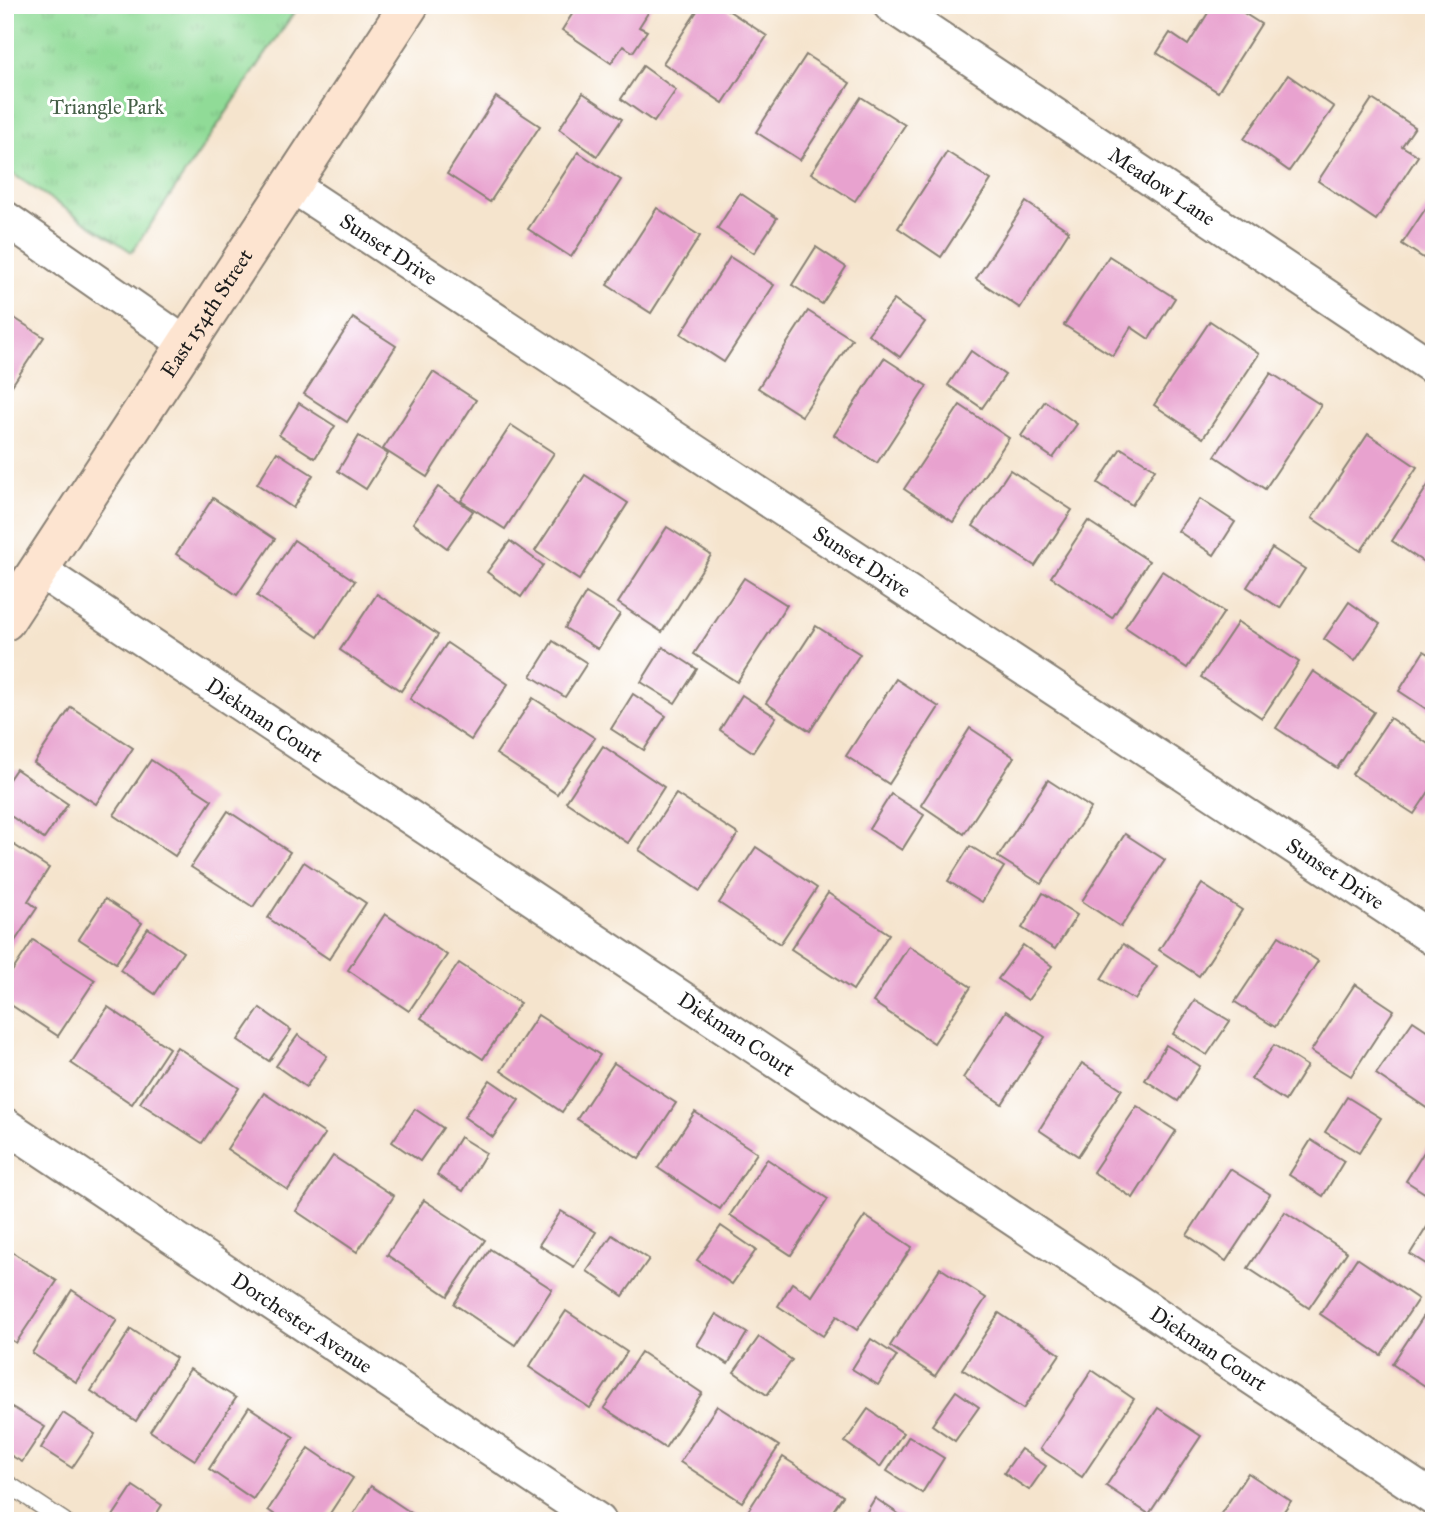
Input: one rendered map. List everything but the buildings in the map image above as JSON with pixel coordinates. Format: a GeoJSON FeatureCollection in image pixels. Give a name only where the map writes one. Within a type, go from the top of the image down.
{"type":"FeatureCollection","features":[{"type":"Feature","properties":{"kind":"street","name":"East 154th Street"},"geometry":{"type":"LineString","coordinates":[[5,621],[409,5]]}},
{"type":"Feature","properties":{"kind":"street","name":"Meadow Lane"},"geometry":{"type":"LineString","coordinates":[[890,5],[1434,368]]}},
{"type":"Feature","properties":{"kind":"street","name":"Sunset Drive"},"geometry":{"type":"LineString","coordinates":[[291,185],[1434,939]]}},
{"type":"Feature","properties":{"kind":"street"},"geometry":{"type":"LineString","coordinates":[[5,218],[186,344]]}},
{"type":"Feature","properties":{"kind":"street","name":"Diekman Court"},"geometry":{"type":"LineString","coordinates":[[39,570],[1434,1499]]}},
{"type":"Feature","properties":{"kind":"street","name":"Dorchester Avenue"},"geometry":{"type":"LineString","coordinates":[[5,1125],[599,1521]]}},
{"type":"Feature","properties":{"kind":"lane"},"geometry":{"type":"LineString","coordinates":[[5,1482],[64,1521]]}},
{"type":"Feature","properties":{"kind":"green space","name":"Triangle Park"},"geometry":{"type":"Polygon","coordinates":[[[5,5],[299,5],[132,252],[5,169],[5,5]]]}}]}
